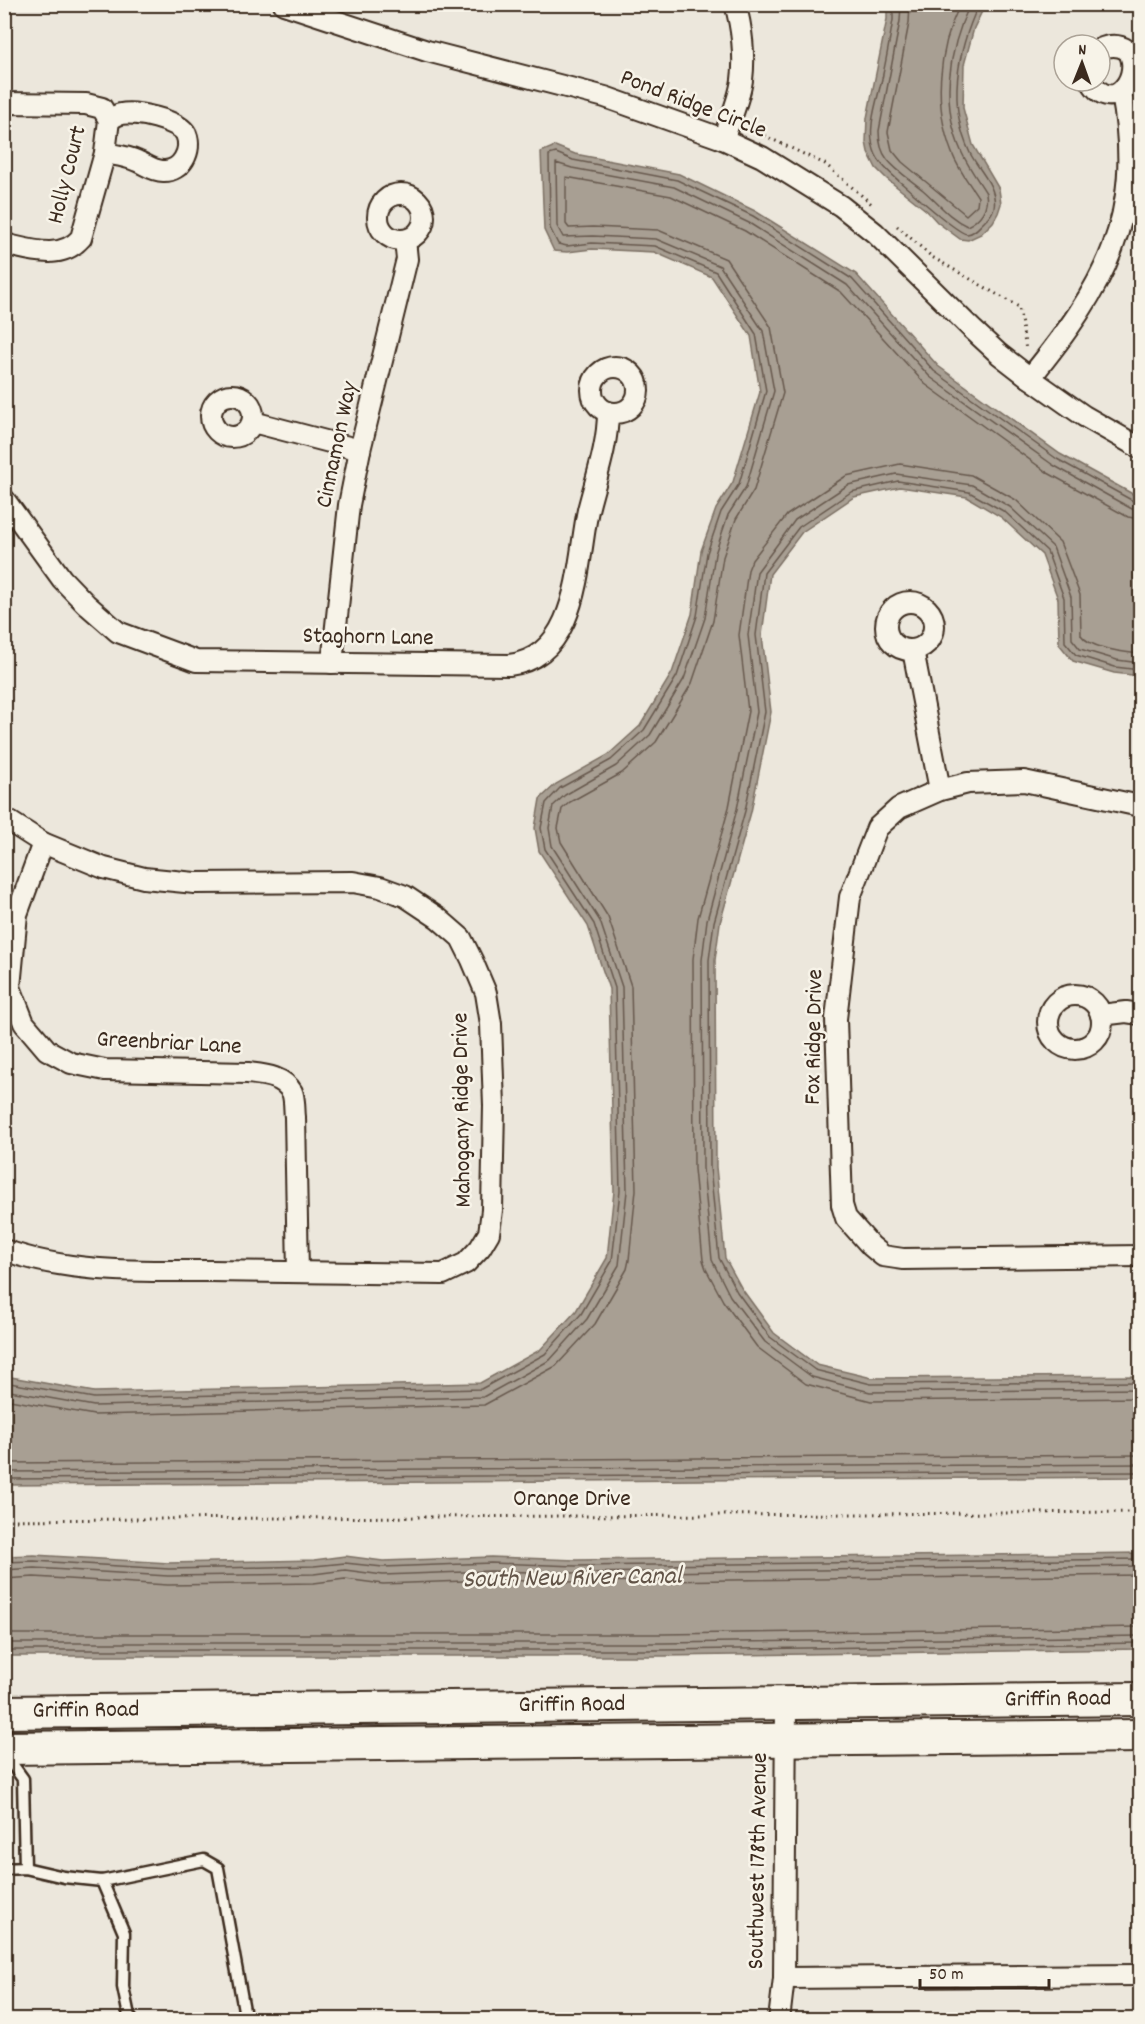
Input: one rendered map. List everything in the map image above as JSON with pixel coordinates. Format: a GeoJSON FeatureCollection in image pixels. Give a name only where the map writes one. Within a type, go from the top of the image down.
{"type":"FeatureCollection","features":[{"type":"Feature","properties":{"kind":"main road","name":"Griffin Road"},"geometry":{"type":"LineString","coordinates":[[4,1712],[1140,1699]]}},
{"type":"Feature","properties":{"kind":"main road"},"geometry":{"type":"LineString","coordinates":[[327,1709],[328,1744]]}},
{"type":"Feature","properties":{"kind":"main road","name":"Griffin Road"},"geometry":{"type":"LineString","coordinates":[[4,1748],[1140,1736]]}},
{"type":"Feature","properties":{"kind":"street","name":"Pond Ridge Circle"},"geometry":{"type":"LineString","coordinates":[[284,4],[427,51],[605,98],[723,139],[762,158],[849,213],[875,233],[986,341],[1030,378],[1084,416],[1140,448]]}},
{"type":"Feature","properties":{"kind":"street"},"geometry":{"type":"LineString","coordinates":[[723,139],[735,110],[742,80],[742,44],[735,4]]}},
{"type":"Feature","properties":{"kind":"street"},"geometry":{"type":"LineString","coordinates":[[1104,93],[1122,94],[1129,90],[1138,75],[1136,58],[1130,51],[1123,47],[1112,46]]}},
{"type":"Feature","properties":{"kind":"street"},"geometry":{"type":"LineString","coordinates":[[1030,378],[1086,308],[1128,238],[1134,186],[1134,154],[1131,122],[1122,94]]}},
{"type":"Feature","properties":{"kind":"street","name":"Holly Court"},"geometry":{"type":"LineString","coordinates":[[4,103],[86,104],[102,108],[109,120],[105,153],[81,238],[73,246],[45,253],[4,244]]}},
{"type":"Feature","properties":{"kind":"street"},"geometry":{"type":"LineString","coordinates":[[105,153],[136,160],[161,171],[179,167],[186,153],[186,134],[179,126],[141,114],[120,114],[109,120]]}},
{"type":"Feature","properties":{"kind":"street","name":"Cinnamon Way"},"geometry":{"type":"LineString","coordinates":[[332,663],[349,505],[360,450],[407,259],[405,240]]}},
{"type":"Feature","properties":{"kind":"street","name":"Staghorn Lane"},"geometry":{"type":"LineString","coordinates":[[4,499],[62,579],[118,632],[196,661],[510,665],[525,663],[548,645],[562,627],[575,593],[588,512],[608,430],[608,412]]}},
{"type":"Feature","properties":{"kind":"street"},"geometry":{"type":"LineString","coordinates":[[253,422],[360,450]]}},
{"type":"Feature","properties":{"kind":"street"},"geometry":{"type":"LineString","coordinates":[[913,650],[940,790]]}},
{"type":"Feature","properties":{"kind":"street","name":"Fox Ridge Drive"},"geometry":{"type":"LineString","coordinates":[[1140,806],[1024,781],[968,783],[940,790],[899,808],[878,828],[850,897],[836,1019],[842,1205],[846,1218],[856,1231],[883,1256],[903,1259],[1140,1256]]}},
{"type":"Feature","properties":{"kind":"street","name":"Mahogany Ridge Drive"},"geometry":{"type":"LineString","coordinates":[[4,818],[43,843],[104,868],[144,878],[195,883],[353,882],[380,887],[405,896],[438,918],[461,938],[486,993],[491,1024],[494,1106],[492,1210],[489,1233],[466,1263],[443,1274],[132,1270],[68,1266],[28,1259],[4,1250]]}},
{"type":"Feature","properties":{"kind":"street","name":"Greenbriar Lane"},"geometry":{"type":"LineString","coordinates":[[43,843],[17,914],[10,987],[24,1023],[47,1050],[71,1063],[105,1070],[248,1073],[267,1075],[282,1082],[292,1093],[295,1117],[298,1272]]}},
{"type":"Feature","properties":{"kind":"street"},"geometry":{"type":"LineString","coordinates":[[1101,1015],[1126,1011],[1140,1014]]}},
{"type":"Feature","properties":{"kind":"street","name":"Southwest 178th Avenue"},"geometry":{"type":"LineString","coordinates":[[779,2019],[784,1978],[786,1703]]}},
{"type":"Feature","properties":{"kind":"street"},"geometry":{"type":"LineString","coordinates":[[784,1978],[1140,1975]]}},
{"type":"Feature","properties":{"kind":"lane"},"geometry":{"type":"LineString","coordinates":[[4,1753],[23,1779],[25,1868]]}},
{"type":"Feature","properties":{"kind":"lane"},"geometry":{"type":"LineString","coordinates":[[4,1869],[25,1868],[102,1881],[204,1860],[218,1868],[244,2010],[239,2019]]}},
{"type":"Feature","properties":{"kind":"lane"},"geometry":{"type":"LineString","coordinates":[[102,1881],[124,1933],[123,1987],[129,2016],[132,2019]]}},
{"type":"Feature","properties":{"kind":"path"},"geometry":{"type":"LineString","coordinates":[[748,128],[825,164],[879,211]]}},
{"type":"Feature","properties":{"kind":"path"},"geometry":{"type":"LineString","coordinates":[[896,226],[932,257],[1019,307],[1026,350]]}},
{"type":"Feature","properties":{"kind":"path","name":"Orange Drive"},"geometry":{"type":"LineString","coordinates":[[4,1520],[1140,1512]]}},
{"type":"Feature","properties":{"kind":"water"},"geometry":{"type":"Polygon","coordinates":[[[887,5],[985,5],[974,28],[964,65],[963,108],[973,145],[999,189],[1001,204],[993,222],[981,234],[968,240],[960,239],[937,222],[927,211],[887,179],[876,168],[868,152],[867,118],[887,19],[887,5]]]}},
{"type":"Feature","properties":{"kind":"water"},"geometry":{"type":"Polygon","coordinates":[[[555,146],[575,154],[679,174],[755,211],[856,274],[938,366],[1060,454],[1140,498],[1140,676],[1114,673],[1073,661],[1059,644],[1058,599],[1042,555],[1001,517],[967,497],[900,487],[854,497],[802,532],[770,574],[762,635],[771,712],[751,812],[720,923],[715,960],[716,1167],[725,1258],[742,1289],[774,1333],[817,1365],[872,1378],[1140,1376],[1140,1477],[5,1485],[5,1376],[94,1392],[480,1383],[540,1350],[576,1311],[607,1258],[614,1191],[609,989],[588,926],[539,851],[535,828],[540,799],[556,784],[608,755],[640,726],[672,673],[692,614],[701,551],[716,509],[733,482],[760,392],[751,336],[712,277],[654,252],[592,249],[554,251],[544,230],[541,152],[555,146]]]}},
{"type":"Feature","properties":{"kind":"water","name":"South New River Canal"},"geometry":{"type":"Polygon","coordinates":[[[1140,1553],[1140,1649],[664,1656],[5,1656],[5,1556],[34,1555],[169,1563],[314,1560],[345,1556],[383,1561],[491,1557],[576,1560],[1140,1553]]]}}]}
